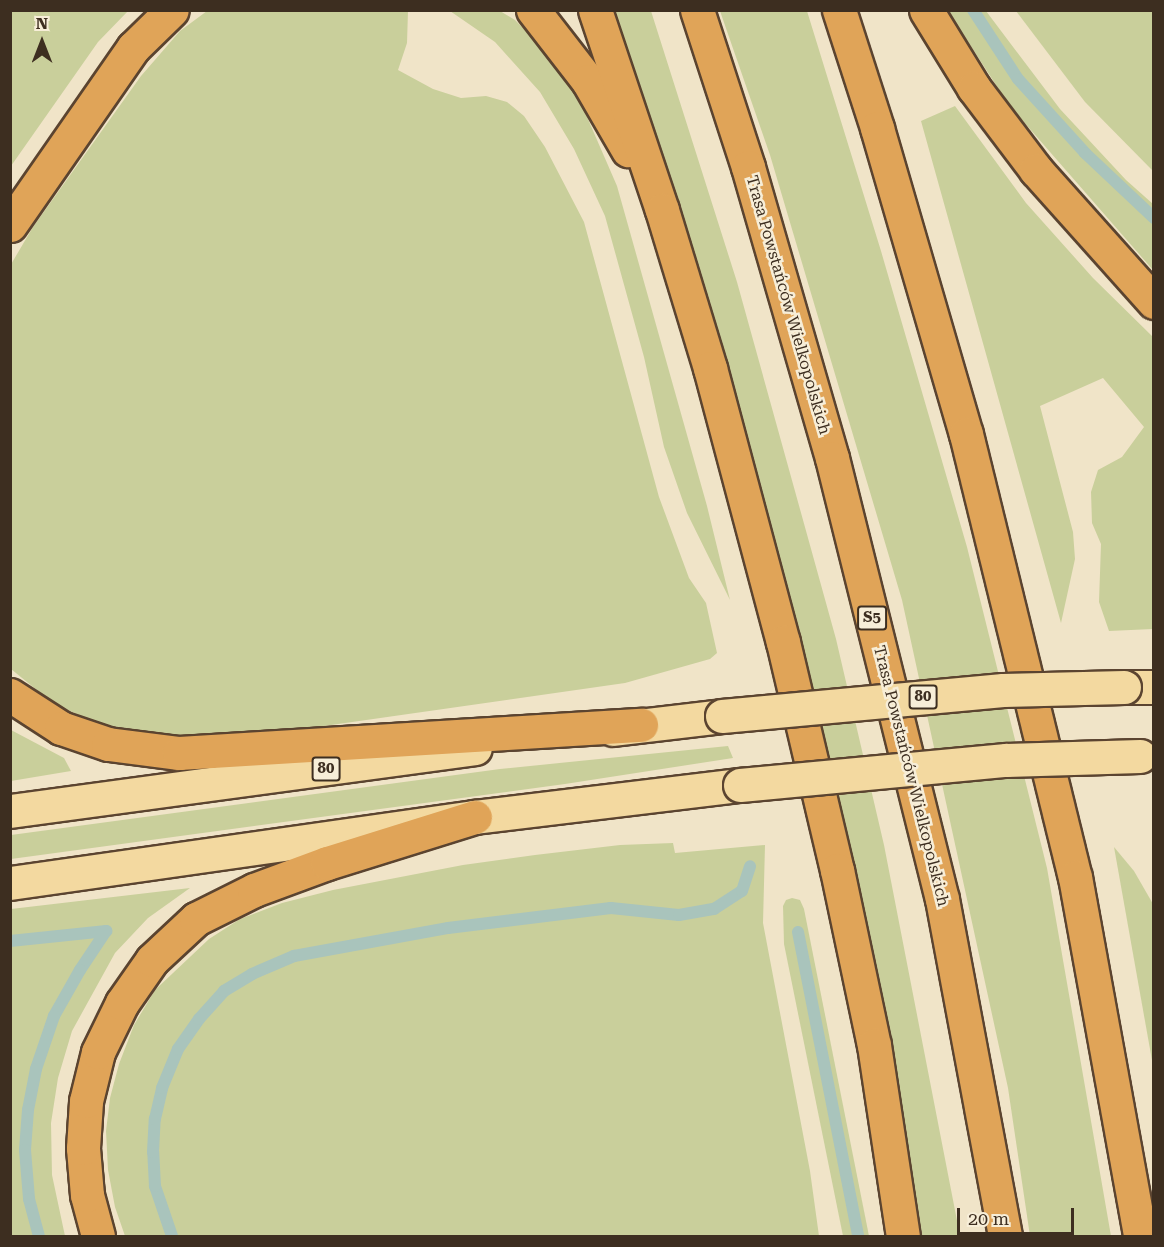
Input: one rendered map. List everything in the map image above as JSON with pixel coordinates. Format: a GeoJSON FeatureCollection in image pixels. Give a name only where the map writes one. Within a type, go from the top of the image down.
{"type":"FeatureCollection","features":[{"type":"Feature","properties":{"kind":"highway"},"geometry":{"type":"LineString","coordinates":[[10,225],[133,48],[172,10]]}},
{"type":"Feature","properties":{"kind":"highway"},"geometry":{"type":"LineString","coordinates":[[533,10],[588,81],[662,210]]}},
{"type":"Feature","properties":{"kind":"highway"},"geometry":{"type":"LineString","coordinates":[[595,10],[662,210],[710,368],[783,642],[837,870],[874,1046],[903,1236]]}},
{"type":"Feature","properties":{"kind":"highway","name":"Trasa Powstańców Wielkopolskich"},"geometry":{"type":"LineString","coordinates":[[697,10],[748,167],[832,458],[942,899],[1005,1236]]}},
{"type":"Feature","properties":{"kind":"highway"},"geometry":{"type":"LineString","coordinates":[[839,10],[877,128],[966,434],[1067,842],[1140,1236]]}},
{"type":"Feature","properties":{"kind":"highway"},"geometry":{"type":"LineString","coordinates":[[926,10],[974,88],[1036,170],[1154,302]]}},
{"type":"Feature","properties":{"kind":"highway"},"geometry":{"type":"LineString","coordinates":[[10,695],[61,728],[98,741],[179,753],[641,725]]}},
{"type":"Feature","properties":{"kind":"highway"},"geometry":{"type":"LineString","coordinates":[[98,1236],[87,1194],[83,1148],[86,1101],[98,1052],[122,1003],[152,960],[196,919],[254,890],[327,863],[475,817]]}},
{"type":"Feature","properties":{"kind":"main road","name":"80"},"geometry":{"type":"LineString","coordinates":[[10,812],[641,725],[1003,690],[1139,687]]}},
{"type":"Feature","properties":{"kind":"main road"},"geometry":{"type":"LineString","coordinates":[[10,883],[475,817],[740,785],[1006,760],[1147,756]]}},
{"type":"Feature","properties":{"kind":"green space"},"geometry":{"type":"Polygon","coordinates":[[[11,10],[128,11],[98,42],[11,166],[11,10]]]}},
{"type":"Feature","properties":{"kind":"green space"},"geometry":{"type":"Polygon","coordinates":[[[207,11],[408,11],[407,43],[398,70],[433,89],[461,98],[486,96],[507,102],[524,116],[545,147],[584,222],[659,497],[689,578],[706,603],[717,653],[710,659],[625,683],[254,736],[155,736],[95,722],[54,704],[11,669],[10,266],[33,227],[141,76],[180,31],[207,11]]]}},
{"type":"Feature","properties":{"kind":"green space"},"geometry":{"type":"Polygon","coordinates":[[[450,11],[500,11],[515,20],[552,57],[584,110],[617,186],[707,506],[730,600],[687,513],[664,447],[644,357],[605,216],[574,149],[540,92],[495,42],[450,11]]]}},
{"type":"Feature","properties":{"kind":"green space"},"geometry":{"type":"Polygon","coordinates":[[[612,11],[651,11],[737,282],[836,639],[884,845],[960,1236],[922,1236],[900,1106],[867,939],[687,243],[612,11]]]}},
{"type":"Feature","properties":{"kind":"green space"},"geometry":{"type":"Polygon","coordinates":[[[720,11],[807,11],[881,251],[967,547],[1047,868],[1111,1236],[1030,1236],[1008,1088],[902,600],[770,155],[720,11]]]}},
{"type":"Feature","properties":{"kind":"green space"},"geometry":{"type":"Polygon","coordinates":[[[948,11],[986,11],[1060,109],[1126,180],[1153,204],[1153,270],[1009,105],[948,11]]]}},
{"type":"Feature","properties":{"kind":"green space"},"geometry":{"type":"Polygon","coordinates":[[[1016,11],[1153,11],[1153,171],[1085,102],[1016,11]]]}},
{"type":"Feature","properties":{"kind":"green space"},"geometry":{"type":"Polygon","coordinates":[[[955,106],[1026,203],[1093,278],[1153,337],[1153,629],[1109,631],[1099,602],[1101,544],[1092,523],[1091,492],[1098,470],[1122,457],[1144,427],[1103,378],[1040,406],[1073,532],[1075,559],[1061,623],[921,121],[955,106]]]}},
{"type":"Feature","properties":{"kind":"green space"},"geometry":{"type":"Polygon","coordinates":[[[11,730],[64,758],[71,771],[11,781],[11,730]]]}},
{"type":"Feature","properties":{"kind":"green space"},"geometry":{"type":"Polygon","coordinates":[[[728,746],[733,758],[565,784],[11,859],[11,835],[500,769],[728,746]]]}},
{"type":"Feature","properties":{"kind":"green space"},"geometry":{"type":"Polygon","coordinates":[[[673,843],[675,853],[765,845],[763,923],[810,1171],[819,1236],[125,1236],[115,1207],[108,1170],[106,1131],[110,1098],[119,1064],[134,1025],[155,990],[209,939],[240,919],[282,903],[333,890],[463,865],[535,855],[620,845],[673,843]]]}},
{"type":"Feature","properties":{"kind":"green space"},"geometry":{"type":"Polygon","coordinates":[[[1114,847],[1134,871],[1153,904],[1153,1066],[1114,847]]]}},
{"type":"Feature","properties":{"kind":"green space"},"geometry":{"type":"Polygon","coordinates":[[[190,888],[148,918],[115,953],[72,1031],[58,1078],[51,1123],[52,1175],[65,1236],[11,1236],[11,909],[190,888]]]}},
{"type":"Feature","properties":{"kind":"green space"},"geometry":{"type":"Polygon","coordinates":[[[792,898],[800,900],[804,909],[869,1236],[843,1236],[784,944],[783,906],[786,900],[792,898]]]}},
{"type":"Feature","properties":{"kind":"waterway"},"geometry":{"type":"LineString","coordinates":[[973,10],[1018,79],[1085,153],[1154,218]]}},
{"type":"Feature","properties":{"kind":"waterway"},"geometry":{"type":"LineString","coordinates":[[172,1236],[155,1186],[153,1152],[155,1119],[162,1088],[178,1049],[199,1019],[224,991],[252,974],[294,956],[448,928],[611,908],[679,915],[714,909],[742,891],[750,866]]}},
{"type":"Feature","properties":{"kind":"waterway"},"geometry":{"type":"LineString","coordinates":[[10,941],[106,931],[80,970],[54,1016],[36,1069],[28,1110],[25,1150],[29,1199],[39,1236]]}},
{"type":"Feature","properties":{"kind":"waterway"},"geometry":{"type":"LineString","coordinates":[[798,932],[858,1236]]}}]}
